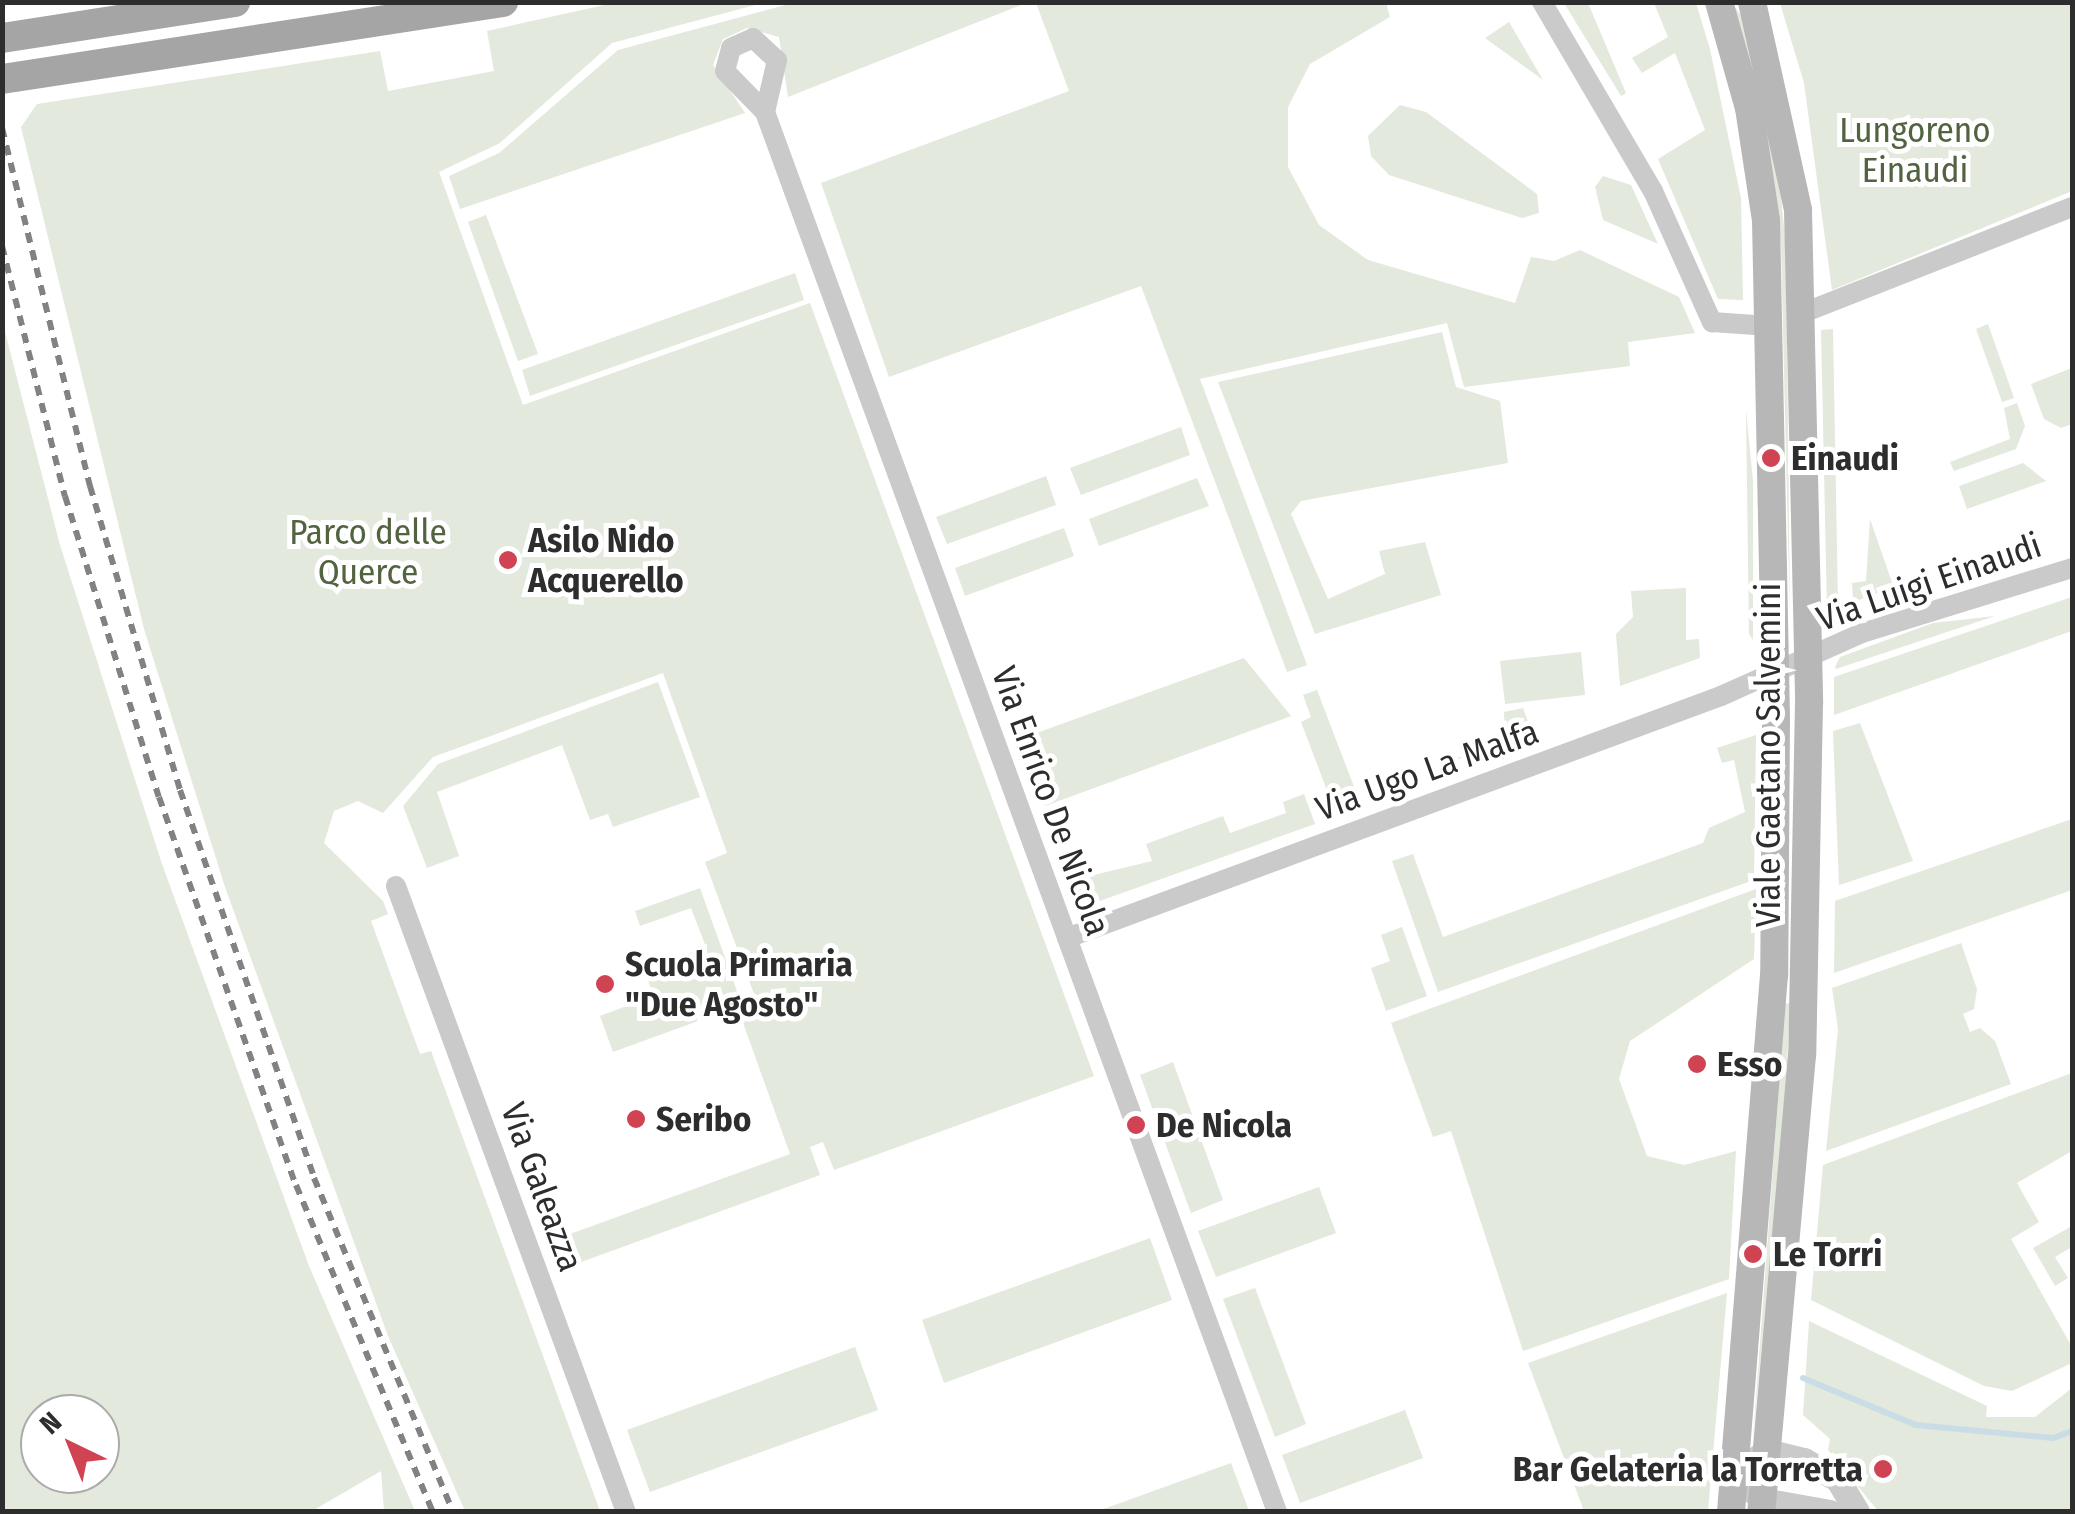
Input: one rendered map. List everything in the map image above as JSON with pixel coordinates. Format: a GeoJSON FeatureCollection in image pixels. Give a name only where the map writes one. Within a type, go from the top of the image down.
{"type":"FeatureCollection","features":[{"type":"Feature","properties":{"kind":"main road"},"geometry":{"type":"LineString","coordinates":[[2,38],[234,2]]}},
{"type":"Feature","properties":{"kind":"main road"},"geometry":{"type":"LineString","coordinates":[[2,79],[503,2]]}},
{"type":"Feature","properties":{"kind":"main road","name":"Viale Gaetano Salvemini"},"geometry":{"type":"LineString","coordinates":[[1719,2],[1757,157],[1770,326],[1775,676],[1774,976],[1731,1512]]}},
{"type":"Feature","properties":{"kind":"main road","name":"Viale Gaetano Salvemini"},"geometry":{"type":"LineString","coordinates":[[1752,2],[1791,161],[1803,313],[1808,659],[1806,977],[1761,1506]]}},
{"type":"Feature","properties":{"kind":"main road"},"geometry":{"type":"LineString","coordinates":[[1774,976],[1806,977]]}},
{"type":"Feature","properties":{"kind":"street"},"geometry":{"type":"LineString","coordinates":[[1542,2],[1653,191],[1712,322],[1770,326]]}},
{"type":"Feature","properties":{"kind":"street","name":"Via Enrico De Nicola"},"geometry":{"type":"LineString","coordinates":[[765,112],[1277,1512]]}},
{"type":"Feature","properties":{"kind":"street"},"geometry":{"type":"LineString","coordinates":[[1803,313],[2072,207]]}},
{"type":"Feature","properties":{"kind":"street","name":"Via Luigi Einaudi"},"geometry":{"type":"LineString","coordinates":[[1808,659],[2072,568]]}},
{"type":"Feature","properties":{"kind":"street","name":"Via Ugo La Malfa"},"geometry":{"type":"LineString","coordinates":[[1067,938],[1775,676],[1808,659]]}},
{"type":"Feature","properties":{"kind":"street","name":"Via Galeazza"},"geometry":{"type":"LineString","coordinates":[[396,886],[626,1512]]}},
{"type":"Feature","properties":{"kind":"street"},"geometry":{"type":"LineString","coordinates":[[1830,1512],[1761,1506],[1734,1473],[1766,1451],[1823,1468],[1857,1512]]}},
{"type":"Feature","properties":{"kind":"green space","name":"Parco delle Querce"},"geometry":{"type":"Polygon","coordinates":[[[618,2],[763,3],[612,43],[500,143],[439,172],[523,405],[810,303],[1094,1076],[834,1170],[823,1142],[810,1147],[820,1175],[562,1269],[551,1241],[790,1154],[742,1020],[761,1013],[705,862],[727,853],[663,673],[433,757],[383,813],[358,801],[334,811],[324,843],[383,901],[388,914],[371,921],[420,1054],[431,1051],[600,1511],[465,1511],[388,1336],[225,887],[144,629],[21,127],[37,104],[380,51],[388,91],[494,71],[487,31],[618,2]]]}},
{"type":"Feature","properties":{"kind":"green space"},"geometry":{"type":"Polygon","coordinates":[[[1029,2],[788,97],[779,37],[747,28],[723,39],[713,65],[745,113],[460,209],[449,176],[499,153],[618,50],[793,3],[1029,2]]]}},
{"type":"Feature","properties":{"kind":"green space"},"geometry":{"type":"Polygon","coordinates":[[[1036,3],[1386,3],[1390,17],[1310,64],[1288,107],[1288,167],[1319,225],[1368,260],[1515,303],[1531,257],[1554,261],[1580,250],[1679,297],[1695,333],[1628,342],[1630,366],[1464,387],[1447,323],[1200,379],[1307,665],[1287,672],[1141,286],[889,377],[821,183],[1069,91],[1036,3]]]}},
{"type":"Feature","properties":{"kind":"green space"},"geometry":{"type":"Polygon","coordinates":[[[1564,3],[1588,3],[1626,93],[1621,96],[1564,3]]]}},
{"type":"Feature","properties":{"kind":"green space"},"geometry":{"type":"Polygon","coordinates":[[[1654,3],[1696,3],[1710,49],[1741,198],[1743,300],[1718,299],[1658,159],[1705,130],[1675,53],[1642,73],[1632,58],[1668,37],[1654,3]]]}},
{"type":"Feature","properties":{"kind":"green space"},"geometry":{"type":"Polygon","coordinates":[[[1732,3],[1743,18],[1781,197],[1786,247],[1790,619],[1781,246],[1761,108],[1732,3]]]}},
{"type":"Feature","properties":{"kind":"green space","name":"Lungoreno Einaudi"},"geometry":{"type":"Polygon","coordinates":[[[1780,3],[2072,3],[2072,191],[1832,290],[1804,83],[1780,3]]]}},
{"type":"Feature","properties":{"kind":"green space"},"geometry":{"type":"Polygon","coordinates":[[[1509,22],[1543,80],[1485,38],[1509,22]]]}},
{"type":"Feature","properties":{"kind":"green space"},"geometry":{"type":"Polygon","coordinates":[[[1400,105],[1426,112],[1537,194],[1539,213],[1522,218],[1389,175],[1371,156],[1368,136],[1400,105]]]}},
{"type":"Feature","properties":{"kind":"green space"},"geometry":{"type":"Polygon","coordinates":[[[1603,176],[1631,185],[1658,244],[1603,220],[1595,187],[1603,176]]]}},
{"type":"Feature","properties":{"kind":"green space"},"geometry":{"type":"Polygon","coordinates":[[[486,215],[538,354],[518,361],[468,222],[486,215]]]}},
{"type":"Feature","properties":{"kind":"green space"},"geometry":{"type":"Polygon","coordinates":[[[795,273],[804,300],[530,396],[522,370],[795,273]]]}},
{"type":"Feature","properties":{"kind":"green space"},"geometry":{"type":"Polygon","coordinates":[[[2,320],[60,545],[162,864],[309,1266],[415,1511],[384,1511],[381,1471],[312,1511],[3,1511],[2,320]]]}},
{"type":"Feature","properties":{"kind":"green space"},"geometry":{"type":"Polygon","coordinates":[[[1988,324],[2014,398],[2002,402],[1976,329],[1988,324]]]}},
{"type":"Feature","properties":{"kind":"green space"},"geometry":{"type":"Polygon","coordinates":[[[1833,329],[1838,605],[1827,610],[1821,330],[1833,329]]]}},
{"type":"Feature","properties":{"kind":"green space"},"geometry":{"type":"Polygon","coordinates":[[[1442,332],[1456,387],[1500,401],[1508,463],[1301,501],[1291,514],[1328,599],[1385,574],[1379,551],[1425,542],[1441,595],[1315,634],[1218,382],[1442,332]]]}},
{"type":"Feature","properties":{"kind":"green space"},"geometry":{"type":"Polygon","coordinates":[[[2072,368],[2072,424],[2061,428],[2044,419],[2031,384],[2072,368]]]}},
{"type":"Feature","properties":{"kind":"green space"},"geometry":{"type":"Polygon","coordinates":[[[2017,403],[2025,426],[2016,449],[1954,471],[1950,462],[2010,439],[2004,408],[2017,403]]]}},
{"type":"Feature","properties":{"kind":"green space"},"geometry":{"type":"Polygon","coordinates":[[[1746,410],[1753,481],[1753,640],[1749,634],[1746,410]]]}},
{"type":"Feature","properties":{"kind":"green space"},"geometry":{"type":"Polygon","coordinates":[[[1181,427],[1190,455],[1081,495],[1070,468],[1181,427]]]}},
{"type":"Feature","properties":{"kind":"green space"},"geometry":{"type":"Polygon","coordinates":[[[2023,463],[2046,481],[1967,509],[1959,486],[2023,463]]]}},
{"type":"Feature","properties":{"kind":"green space"},"geometry":{"type":"Polygon","coordinates":[[[1046,476],[1056,505],[947,544],[936,517],[1046,476]]]}},
{"type":"Feature","properties":{"kind":"green space"},"geometry":{"type":"Polygon","coordinates":[[[1197,478],[1209,506],[1099,546],[1089,519],[1197,478]]]}},
{"type":"Feature","properties":{"kind":"green space"},"geometry":{"type":"Polygon","coordinates":[[[1870,519],[1894,588],[1853,602],[1852,583],[1866,581],[1870,519]]]}},
{"type":"Feature","properties":{"kind":"green space"},"geometry":{"type":"Polygon","coordinates":[[[1064,528],[1074,556],[965,596],[955,568],[1064,528]]]}},
{"type":"Feature","properties":{"kind":"green space"},"geometry":{"type":"Polygon","coordinates":[[[1686,588],[1686,640],[1699,639],[1700,658],[1620,686],[1616,634],[1633,617],[1631,591],[1686,588]]]}},
{"type":"Feature","properties":{"kind":"green space"},"geometry":{"type":"Polygon","coordinates":[[[2072,597],[2072,631],[1834,715],[1834,677],[2072,597]]]}},
{"type":"Feature","properties":{"kind":"green space"},"geometry":{"type":"Polygon","coordinates":[[[1995,616],[1835,667],[1840,657],[1933,623],[1995,616]]]}},
{"type":"Feature","properties":{"kind":"green space"},"geometry":{"type":"Polygon","coordinates":[[[1581,652],[1585,695],[1505,704],[1500,661],[1581,652]]]}},
{"type":"Feature","properties":{"kind":"green space"},"geometry":{"type":"Polygon","coordinates":[[[1244,658],[1291,716],[1045,806],[1035,781],[1053,774],[1048,760],[1030,765],[1020,739],[1244,658]]]}},
{"type":"Feature","properties":{"kind":"green space"},"geometry":{"type":"Polygon","coordinates":[[[658,682],[700,797],[613,827],[608,814],[590,820],[562,745],[437,792],[459,856],[427,868],[403,806],[438,764],[658,682]]]}},
{"type":"Feature","properties":{"kind":"green space"},"geometry":{"type":"Polygon","coordinates":[[[1317,690],[1361,805],[1336,814],[1301,722],[1311,717],[1303,695],[1317,690]]]}},
{"type":"Feature","properties":{"kind":"green space"},"geometry":{"type":"Polygon","coordinates":[[[1523,708],[1532,733],[1450,762],[1505,734],[1504,712],[1523,708]]]}},
{"type":"Feature","properties":{"kind":"green space"},"geometry":{"type":"Polygon","coordinates":[[[1860,723],[1913,861],[1839,885],[1833,731],[1860,723]]]}},
{"type":"Feature","properties":{"kind":"green space"},"geometry":{"type":"Polygon","coordinates":[[[1756,735],[1754,880],[1438,992],[1392,861],[1413,854],[1443,937],[1703,843],[1709,828],[1745,812],[1734,760],[1722,763],[1717,748],[1756,735]]]}},
{"type":"Feature","properties":{"kind":"green space"},"geometry":{"type":"Polygon","coordinates":[[[1304,794],[1315,824],[1097,902],[1073,892],[1069,881],[1152,861],[1146,844],[1223,816],[1230,833],[1286,813],[1283,802],[1304,794]]]}},
{"type":"Feature","properties":{"kind":"green space"},"geometry":{"type":"Polygon","coordinates":[[[2072,819],[2072,890],[1834,973],[1835,901],[2072,819]]]}},
{"type":"Feature","properties":{"kind":"green space"},"geometry":{"type":"Polygon","coordinates":[[[700,888],[742,1005],[613,1052],[600,1016],[653,996],[645,970],[706,947],[691,908],[640,926],[635,911],[700,888]]]}},
{"type":"Feature","properties":{"kind":"green space"},"geometry":{"type":"Polygon","coordinates":[[[1756,889],[1754,959],[1630,1041],[1619,1079],[1647,1156],[1684,1165],[1736,1151],[1729,1279],[1523,1351],[1451,1131],[1433,1137],[1391,1023],[1756,889]]]}},
{"type":"Feature","properties":{"kind":"green space"},"geometry":{"type":"Polygon","coordinates":[[[1402,927],[1427,996],[1386,1011],[1371,968],[1390,961],[1381,935],[1402,927]]]}},
{"type":"Feature","properties":{"kind":"green space"},"geometry":{"type":"Polygon","coordinates":[[[1961,943],[1977,989],[1974,1009],[1963,1014],[1970,1032],[1980,1028],[1995,1041],[2011,1084],[1826,1151],[1838,1029],[1832,988],[1961,943]]]}},
{"type":"Feature","properties":{"kind":"green space"},"geometry":{"type":"Polygon","coordinates":[[[1790,1003],[1786,1087],[1753,1439],[1785,1004],[1790,1003]]]}},
{"type":"Feature","properties":{"kind":"green space"},"geometry":{"type":"Polygon","coordinates":[[[1173,1062],[1223,1200],[1191,1213],[1140,1075],[1173,1062]]]}},
{"type":"Feature","properties":{"kind":"green space"},"geometry":{"type":"Polygon","coordinates":[[[2072,1073],[2072,1151],[2017,1183],[2039,1222],[2011,1239],[2072,1347],[2072,1363],[2012,1391],[1984,1386],[1811,1300],[1823,1165],[2072,1073]]]}},
{"type":"Feature","properties":{"kind":"green space"},"geometry":{"type":"Polygon","coordinates":[[[1319,1187],[1336,1233],[1216,1277],[1198,1231],[1319,1187]]]}},
{"type":"Feature","properties":{"kind":"green space"},"geometry":{"type":"Polygon","coordinates":[[[2072,1226],[2070,1248],[2055,1257],[2068,1278],[2055,1286],[2033,1248],[2072,1226]]]}},
{"type":"Feature","properties":{"kind":"green space"},"geometry":{"type":"Polygon","coordinates":[[[1150,1238],[1172,1300],[944,1383],[922,1320],[1150,1238]]]}},
{"type":"Feature","properties":{"kind":"green space"},"geometry":{"type":"Polygon","coordinates":[[[1255,1288],[1306,1424],[1275,1437],[1223,1299],[1255,1288]]]}},
{"type":"Feature","properties":{"kind":"green space"},"geometry":{"type":"Polygon","coordinates":[[[1727,1293],[1708,1511],[1584,1511],[1528,1363],[1727,1293]]]}},
{"type":"Feature","properties":{"kind":"green space"},"geometry":{"type":"Polygon","coordinates":[[[1809,1321],[1987,1406],[1986,1417],[2035,1417],[2072,1388],[2072,1511],[1878,1511],[1828,1450],[1830,1439],[1803,1415],[1809,1321]]]}},
{"type":"Feature","properties":{"kind":"green space"},"geometry":{"type":"Polygon","coordinates":[[[855,1347],[878,1410],[650,1492],[627,1430],[855,1347]]]}},
{"type":"Feature","properties":{"kind":"green space"},"geometry":{"type":"Polygon","coordinates":[[[1405,1410],[1423,1458],[1300,1503],[1282,1455],[1405,1410]]]}},
{"type":"Feature","properties":{"kind":"green space"},"geometry":{"type":"Polygon","coordinates":[[[1231,1463],[1249,1511],[1098,1511],[1231,1463]]]}},
{"type":"Feature","properties":{"kind":"waterway"},"geometry":{"type":"LineString","coordinates":[[1803,1378],[1916,1425],[2053,1438],[2072,1431]]}},
{"type":"Feature","properties":{"kind":"railway"},"geometry":{"type":"LineString","coordinates":[[2,128],[90,486],[180,790],[314,1178],[453,1512]]}},
{"type":"Feature","properties":{"kind":"railway"},"geometry":{"type":"LineString","coordinates":[[2,246],[65,496],[159,797],[296,1185],[433,1512]]}},
{"type":"Feature","properties":{"kind":"place","name":"Einaudi"},"geometry":{"type":"Point","coordinates":[1771,458]}},
{"type":"Feature","properties":{"kind":"place","name":"Asilo Nido Acquerello"},"geometry":{"type":"Point","coordinates":[508,560]}},
{"type":"Feature","properties":{"kind":"place","name":"Scuola Primaria \"Due Agosto\""},"geometry":{"type":"Point","coordinates":[605,984]}},
{"type":"Feature","properties":{"kind":"place","name":"Esso"},"geometry":{"type":"Point","coordinates":[1697,1064]}},
{"type":"Feature","properties":{"kind":"place","name":"Seribo"},"geometry":{"type":"Point","coordinates":[636,1119]}},
{"type":"Feature","properties":{"kind":"place","name":"De Nicola"},"geometry":{"type":"Point","coordinates":[1136,1125]}},
{"type":"Feature","properties":{"kind":"place","name":"Le Torri"},"geometry":{"type":"Point","coordinates":[1753,1254]}},
{"type":"Feature","properties":{"kind":"place","name":"Bar Gelateria la Torretta"},"geometry":{"type":"Point","coordinates":[1883,1469]}}]}
